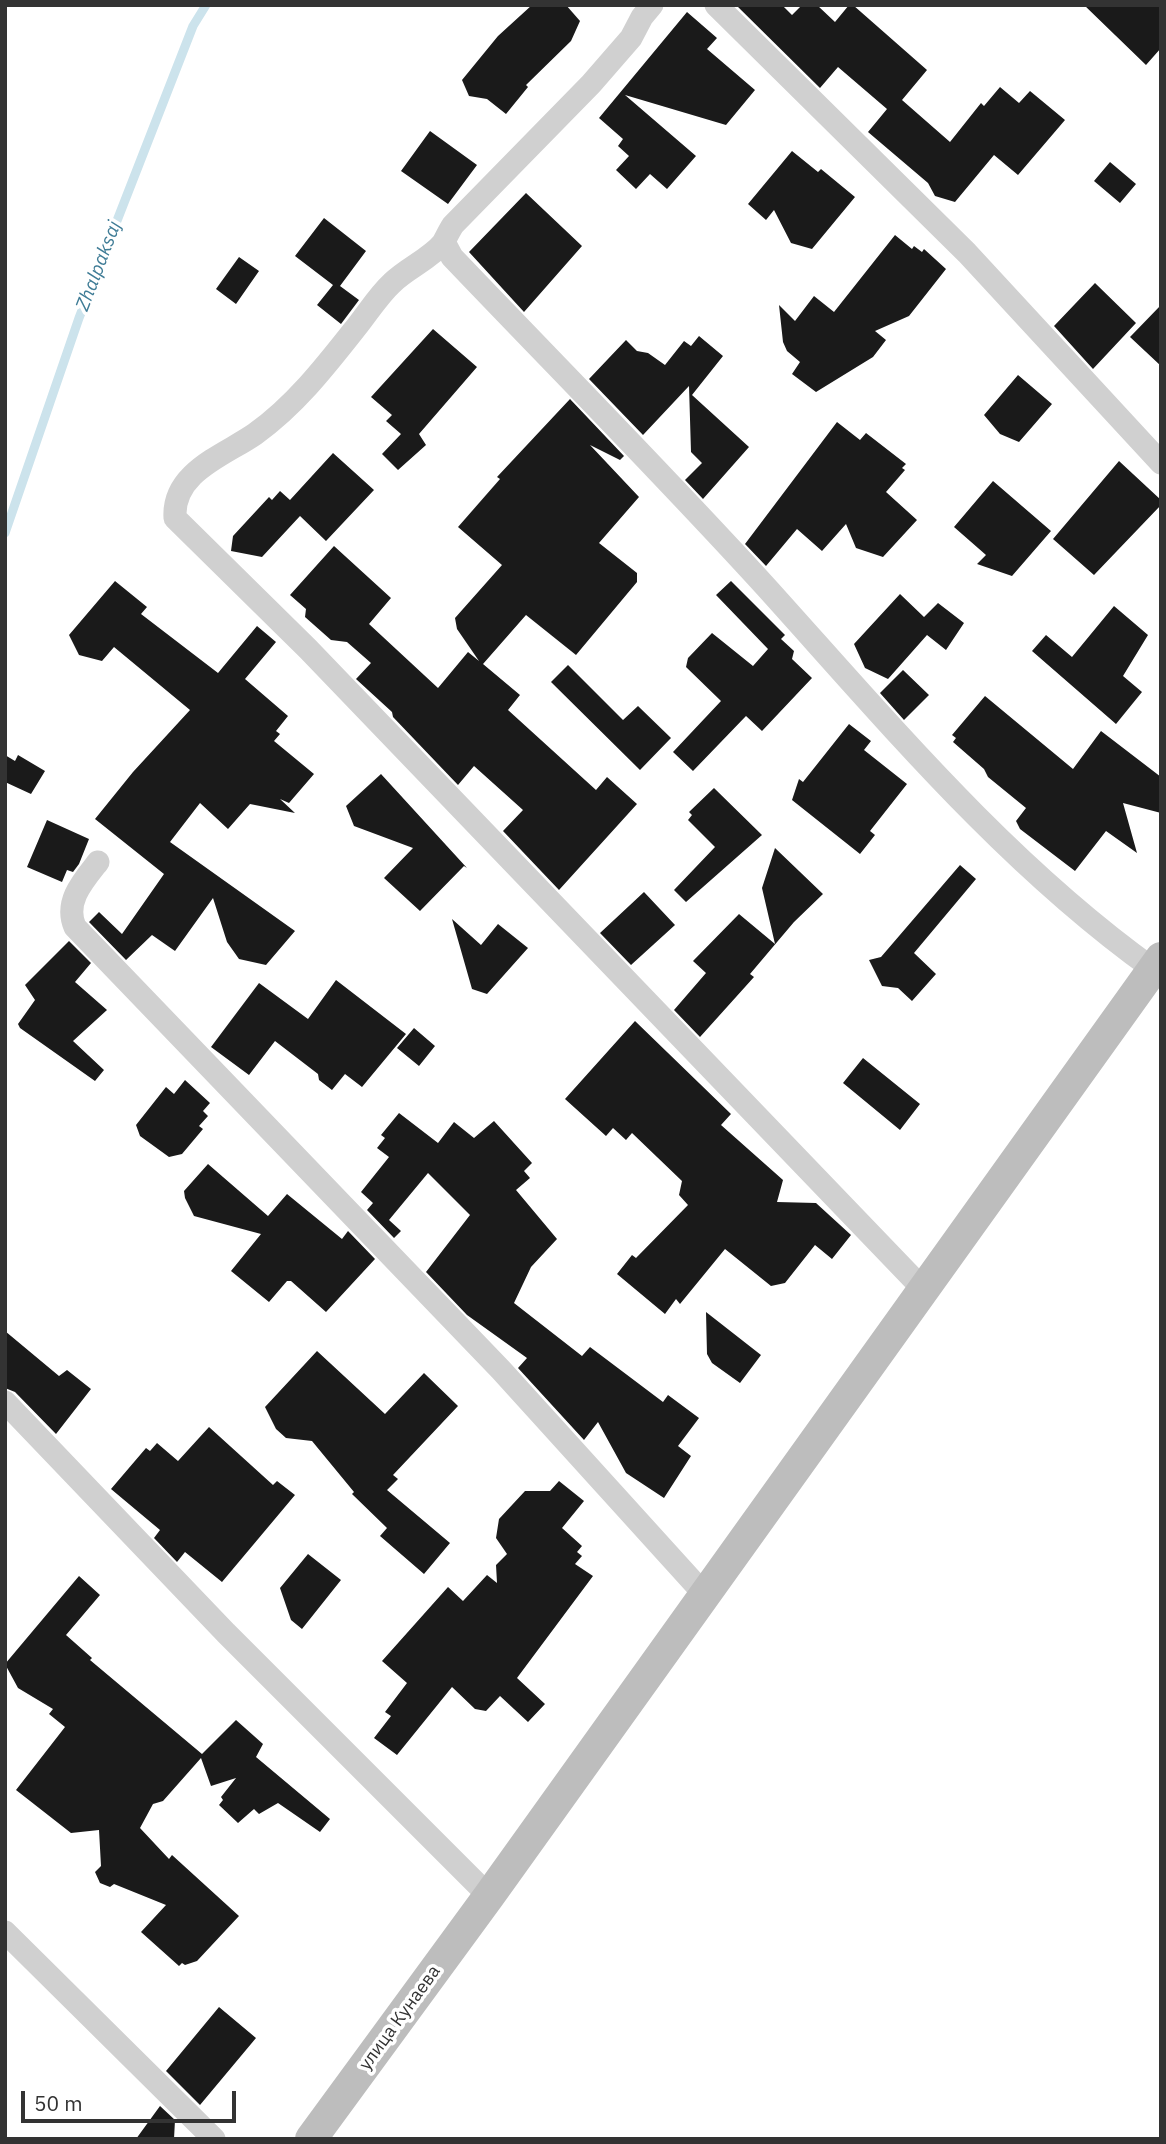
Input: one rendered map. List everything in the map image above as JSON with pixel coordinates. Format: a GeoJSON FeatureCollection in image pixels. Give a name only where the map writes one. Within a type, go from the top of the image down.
{"type":"FeatureCollection","features":[{"type":"Feature","properties":{"kind":"main road","name":"улица Кунаева"},"geometry":{"type":"LineString","coordinates":[[311,2139],[489,1896],[1157,963]]}},
{"type":"Feature","properties":{"kind":"street"},"geometry":{"type":"LineString","coordinates":[[653,5],[642,17],[631,38],[591,84],[453,225],[444,242],[391,283],[334,356],[292,403],[255,434],[218,454],[196,472],[180,492],[174,505],[175,518],[308,649],[923,1289]]}},
{"type":"Feature","properties":{"kind":"street"},"geometry":{"type":"LineString","coordinates":[[716,5],[967,253],[1161,463]]}},
{"type":"Feature","properties":{"kind":"street"},"geometry":{"type":"LineString","coordinates":[[444,242],[452,257],[762,583],[916,753],[1093,926],[1157,963]]}},
{"type":"Feature","properties":{"kind":"street"},"geometry":{"type":"LineString","coordinates":[[98,862],[75,896],[71,908],[75,927],[501,1370],[705,1595]]}},
{"type":"Feature","properties":{"kind":"street"},"geometry":{"type":"LineString","coordinates":[[5,1402],[245,1653],[489,1896]]}},
{"type":"Feature","properties":{"kind":"street"},"geometry":{"type":"LineString","coordinates":[[5,1932],[214,2139]]}},
{"type":"Feature","properties":{"kind":"building"},"geometry":{"type":"Polygon","coordinates":[[[532,5],[566,5],[580,21],[571,41],[526,85],[528,87],[506,114],[487,99],[469,96],[462,80],[498,36],[532,5]]]}},
{"type":"Feature","properties":{"kind":"building"},"geometry":{"type":"Polygon","coordinates":[[[736,5],[782,5],[792,15],[802,5],[817,5],[835,22],[849,5],[853,5],[927,70],[902,100],[950,142],[981,103],[984,106],[1000,87],[1019,103],[1030,91],[1065,120],[1018,175],[994,155],[955,202],[935,196],[928,183],[868,132],[887,109],[838,67],[820,88],[736,5]]]}},
{"type":"Feature","properties":{"kind":"building"},"geometry":{"type":"Polygon","coordinates":[[[1084,5],[1161,5],[1161,48],[1146,65],[1084,5]]]}},
{"type":"Feature","properties":{"kind":"building"},"geometry":{"type":"Polygon","coordinates":[[[687,12],[717,38],[707,49],[755,90],[726,125],[625,95],[696,156],[667,189],[650,174],[636,189],[616,170],[629,156],[618,146],[623,139],[599,118],[687,12]]]}},
{"type":"Feature","properties":{"kind":"building"},"geometry":{"type":"Polygon","coordinates":[[[430,131],[477,165],[448,204],[401,171],[430,131]]]}},
{"type":"Feature","properties":{"kind":"building"},"geometry":{"type":"Polygon","coordinates":[[[792,151],[818,172],[821,169],[855,197],[812,249],[791,243],[774,210],[766,220],[748,204],[792,151]]]}},
{"type":"Feature","properties":{"kind":"building"},"geometry":{"type":"Polygon","coordinates":[[[1110,162],[1136,184],[1120,203],[1094,181],[1110,162]]]}},
{"type":"Feature","properties":{"kind":"building"},"geometry":{"type":"Polygon","coordinates":[[[526,193],[582,246],[524,312],[469,252],[526,193]]]}},
{"type":"Feature","properties":{"kind":"building"},"geometry":{"type":"Polygon","coordinates":[[[324,218],[366,251],[340,286],[359,300],[341,324],[317,305],[333,285],[295,256],[324,218]]]}},
{"type":"Feature","properties":{"kind":"building"},"geometry":{"type":"Polygon","coordinates":[[[895,235],[912,249],[914,246],[922,252],[924,249],[946,269],[909,316],[875,331],[886,340],[873,357],[816,392],[792,374],[800,362],[787,351],[783,342],[779,305],[795,321],[814,296],[834,312],[895,235]]]}},
{"type":"Feature","properties":{"kind":"building"},"geometry":{"type":"Polygon","coordinates":[[[239,257],[259,271],[236,304],[216,289],[239,257]]]}},
{"type":"Feature","properties":{"kind":"building"},"geometry":{"type":"Polygon","coordinates":[[[1095,283],[1136,323],[1093,369],[1054,326],[1095,283]]]}},
{"type":"Feature","properties":{"kind":"building"},"geometry":{"type":"Polygon","coordinates":[[[1161,305],[1161,366],[1130,337],[1161,305]]]}},
{"type":"Feature","properties":{"kind":"building"},"geometry":{"type":"Polygon","coordinates":[[[433,329],[477,367],[419,434],[426,445],[398,470],[382,454],[401,434],[386,421],[392,415],[371,397],[433,329]]]}},
{"type":"Feature","properties":{"kind":"building"},"geometry":{"type":"Polygon","coordinates":[[[699,336],[723,356],[692,395],[749,447],[703,499],[685,480],[702,463],[691,452],[689,386],[643,435],[589,379],[626,340],[637,351],[648,353],[665,365],[684,341],[691,346],[699,336]]]}},
{"type":"Feature","properties":{"kind":"building"},"geometry":{"type":"Polygon","coordinates":[[[1018,375],[1052,404],[1019,442],[1000,434],[984,415],[1018,375]]]}},
{"type":"Feature","properties":{"kind":"building"},"geometry":{"type":"Polygon","coordinates":[[[570,399],[624,456],[620,460],[590,445],[639,497],[599,543],[637,573],[637,582],[576,655],[526,615],[483,664],[520,695],[508,710],[596,790],[607,777],[637,804],[559,890],[503,831],[523,810],[474,766],[458,785],[393,717],[392,712],[356,679],[371,663],[347,642],[331,640],[305,617],[306,609],[290,595],[334,546],[391,598],[369,624],[438,688],[468,652],[479,661],[457,629],[455,618],[502,565],[458,527],[500,479],[497,477],[570,399]]]}},
{"type":"Feature","properties":{"kind":"building"},"geometry":{"type":"Polygon","coordinates":[[[837,422],[860,440],[866,433],[906,464],[902,468],[905,470],[886,492],[917,520],[883,557],[856,548],[846,524],[822,551],[797,529],[766,566],[745,544],[837,422]]]}},
{"type":"Feature","properties":{"kind":"building"},"geometry":{"type":"Polygon","coordinates":[[[333,453],[374,490],[326,541],[300,516],[262,557],[231,551],[233,536],[269,497],[272,500],[280,491],[290,500],[333,453]]]}},
{"type":"Feature","properties":{"kind":"building"},"geometry":{"type":"Polygon","coordinates":[[[1119,461],[1161,500],[1161,505],[1094,575],[1053,539],[1119,461]]]}},
{"type":"Feature","properties":{"kind":"building"},"geometry":{"type":"Polygon","coordinates":[[[993,481],[1051,531],[1012,576],[977,564],[986,555],[954,527],[993,481]]]}},
{"type":"Feature","properties":{"kind":"building"},"geometry":{"type":"Polygon","coordinates":[[[115,581],[147,607],[141,614],[218,673],[257,626],[276,642],[245,679],[288,716],[276,731],[280,734],[274,741],[314,774],[289,803],[280,799],[295,813],[250,804],[228,829],[200,803],[170,842],[295,931],[266,965],[239,959],[227,942],[213,898],[175,951],[152,935],[126,960],[89,922],[99,912],[122,934],[164,874],[95,819],[133,772],[190,710],[114,647],[102,661],[79,655],[69,635],[115,581]]]}},
{"type":"Feature","properties":{"kind":"building"},"geometry":{"type":"Polygon","coordinates":[[[731,581],[785,635],[781,639],[794,651],[792,659],[812,678],[762,731],[746,716],[693,771],[673,752],[721,701],[686,667],[688,658],[712,633],[753,666],[768,649],[716,595],[731,581]]]}},
{"type":"Feature","properties":{"kind":"building"},"geometry":{"type":"Polygon","coordinates":[[[900,594],[924,617],[938,603],[964,623],[946,650],[927,635],[888,679],[865,668],[854,644],[900,594]]]}},
{"type":"Feature","properties":{"kind":"building"},"geometry":{"type":"Polygon","coordinates":[[[1114,606],[1148,635],[1123,676],[1142,692],[1116,724],[1032,651],[1046,635],[1072,657],[1114,606]]]}},
{"type":"Feature","properties":{"kind":"building"},"geometry":{"type":"Polygon","coordinates":[[[568,665],[623,720],[638,706],[671,738],[640,770],[551,682],[568,665]]]}},
{"type":"Feature","properties":{"kind":"building"},"geometry":{"type":"Polygon","coordinates":[[[903,670],[929,695],[904,720],[880,693],[903,670]]]}},
{"type":"Feature","properties":{"kind":"building"},"geometry":{"type":"Polygon","coordinates":[[[985,696],[1073,769],[1101,731],[1161,777],[1161,813],[1123,803],[1137,853],[1106,831],[1075,871],[1020,829],[1016,821],[1026,808],[988,777],[984,769],[953,742],[956,738],[952,735],[985,696]]]}},
{"type":"Feature","properties":{"kind":"building"},"geometry":{"type":"Polygon","coordinates":[[[849,724],[871,741],[864,750],[907,784],[870,831],[875,835],[860,854],[792,800],[799,779],[803,782],[849,724]]]}},
{"type":"Feature","properties":{"kind":"building"},"geometry":{"type":"Polygon","coordinates":[[[5,755],[15,761],[18,755],[45,771],[31,794],[5,782],[5,755]]]}},
{"type":"Feature","properties":{"kind":"building"},"geometry":{"type":"Polygon","coordinates":[[[381,774],[467,868],[464,866],[420,911],[384,878],[413,848],[354,826],[346,806],[381,774]]]}},
{"type":"Feature","properties":{"kind":"building"},"geometry":{"type":"Polygon","coordinates":[[[714,788],[762,835],[686,902],[674,890],[715,847],[688,820],[692,815],[689,812],[714,788]]]}},
{"type":"Feature","properties":{"kind":"building"},"geometry":{"type":"Polygon","coordinates":[[[47,820],[89,839],[79,864],[73,872],[67,870],[62,882],[27,867],[47,820]]]}},
{"type":"Feature","properties":{"kind":"building"},"geometry":{"type":"Polygon","coordinates":[[[775,848],[823,894],[794,922],[750,974],[754,977],[700,1037],[674,1010],[706,973],[693,961],[739,914],[775,944],[762,888],[775,848]]]}},
{"type":"Feature","properties":{"kind":"building"},"geometry":{"type":"Polygon","coordinates":[[[960,865],[976,879],[914,953],[936,974],[912,1001],[898,988],[882,986],[869,960],[881,957],[960,865]]]}},
{"type":"Feature","properties":{"kind":"building"},"geometry":{"type":"Polygon","coordinates":[[[644,892],[675,925],[631,965],[600,933],[644,892]]]}},
{"type":"Feature","properties":{"kind":"building"},"geometry":{"type":"Polygon","coordinates":[[[452,919],[481,945],[498,924],[528,948],[487,994],[472,989],[452,919]]]}},
{"type":"Feature","properties":{"kind":"building"},"geometry":{"type":"Polygon","coordinates":[[[69,941],[91,963],[75,982],[107,1010],[73,1041],[104,1070],[95,1081],[18,1024],[35,1000],[25,985],[69,941]]]}},
{"type":"Feature","properties":{"kind":"building"},"geometry":{"type":"Polygon","coordinates":[[[336,980],[406,1034],[362,1087],[345,1074],[332,1090],[319,1080],[318,1074],[275,1041],[249,1075],[211,1047],[259,983],[308,1019],[336,980]]]}},
{"type":"Feature","properties":{"kind":"building"},"geometry":{"type":"Polygon","coordinates":[[[635,1021],[731,1114],[721,1125],[783,1180],[777,1202],[816,1203],[851,1235],[832,1259],[815,1245],[785,1283],[771,1286],[725,1249],[680,1304],[676,1299],[665,1314],[617,1274],[632,1255],[636,1258],[688,1205],[679,1195],[682,1181],[632,1133],[626,1140],[613,1128],[606,1136],[565,1099],[635,1021]]]}},
{"type":"Feature","properties":{"kind":"building"},"geometry":{"type":"Polygon","coordinates":[[[414,1028],[435,1046],[419,1066],[397,1048],[414,1028]]]}},
{"type":"Feature","properties":{"kind":"building"},"geometry":{"type":"Polygon","coordinates":[[[863,1058],[920,1104],[900,1130],[843,1083],[863,1058]]]}},
{"type":"Feature","properties":{"kind":"building"},"geometry":{"type":"Polygon","coordinates":[[[185,1080],[210,1103],[203,1111],[208,1116],[199,1126],[203,1129],[182,1154],[169,1157],[140,1136],[136,1125],[166,1087],[174,1094],[185,1080]]]}},
{"type":"Feature","properties":{"kind":"building"},"geometry":{"type":"Polygon","coordinates":[[[399,1113],[438,1143],[454,1122],[474,1138],[494,1121],[532,1163],[524,1171],[530,1178],[516,1190],[557,1239],[531,1267],[514,1303],[582,1356],[590,1347],[663,1402],[668,1395],[699,1418],[678,1446],[691,1456],[664,1498],[626,1473],[598,1422],[584,1440],[518,1368],[527,1358],[467,1315],[426,1272],[470,1215],[428,1173],[389,1220],[401,1231],[394,1238],[367,1210],[373,1203],[361,1192],[389,1157],[377,1148],[385,1138],[381,1135],[399,1113]]]}},
{"type":"Feature","properties":{"kind":"building"},"geometry":{"type":"Polygon","coordinates":[[[208,1164],[268,1216],[287,1194],[342,1239],[348,1231],[375,1259],[326,1312],[291,1281],[287,1281],[269,1302],[231,1271],[261,1234],[194,1216],[185,1198],[184,1191],[208,1164]]]}},
{"type":"Feature","properties":{"kind":"building"},"geometry":{"type":"Polygon","coordinates":[[[706,1312],[761,1355],[740,1383],[712,1363],[707,1354],[706,1312]]]}},
{"type":"Feature","properties":{"kind":"building"},"geometry":{"type":"Polygon","coordinates":[[[5,1331],[59,1376],[67,1370],[91,1389],[56,1434],[15,1392],[5,1388],[5,1331]]]}},
{"type":"Feature","properties":{"kind":"building"},"geometry":{"type":"Polygon","coordinates":[[[317,1351],[385,1414],[424,1373],[458,1406],[393,1475],[398,1479],[387,1490],[450,1543],[424,1574],[380,1536],[387,1528],[352,1494],[354,1492],[312,1441],[286,1438],[276,1429],[265,1407],[317,1351]]]}},
{"type":"Feature","properties":{"kind":"building"},"geometry":{"type":"Polygon","coordinates":[[[209,1427],[273,1485],[277,1481],[295,1495],[222,1582],[185,1552],[177,1562],[154,1538],[160,1530],[111,1489],[146,1448],[150,1451],[157,1443],[178,1461],[209,1427]]]}},
{"type":"Feature","properties":{"kind":"building"},"geometry":{"type":"Polygon","coordinates":[[[559,1481],[584,1501],[562,1528],[582,1546],[577,1552],[582,1556],[575,1564],[593,1576],[517,1678],[545,1704],[528,1722],[500,1696],[486,1711],[475,1709],[452,1687],[397,1755],[374,1738],[391,1716],[385,1712],[407,1683],[382,1661],[448,1587],[463,1601],[487,1575],[497,1583],[496,1565],[507,1554],[496,1538],[499,1519],[525,1491],[550,1491],[559,1481]]]}},
{"type":"Feature","properties":{"kind":"building"},"geometry":{"type":"Polygon","coordinates":[[[308,1554],[341,1580],[302,1629],[291,1620],[280,1588],[308,1554]]]}},
{"type":"Feature","properties":{"kind":"building"},"geometry":{"type":"Polygon","coordinates":[[[79,1576],[100,1595],[66,1635],[92,1658],[90,1660],[202,1754],[236,1720],[263,1744],[256,1757],[330,1819],[320,1832],[278,1803],[259,1814],[254,1809],[238,1823],[219,1805],[223,1800],[221,1797],[236,1778],[211,1786],[201,1758],[163,1801],[153,1804],[140,1828],[169,1859],[172,1855],[239,1916],[197,1961],[185,1965],[182,1963],[179,1966],[141,1932],[166,1905],[114,1884],[110,1887],[100,1883],[95,1872],[101,1866],[99,1830],[71,1833],[16,1790],[65,1727],[49,1714],[53,1709],[18,1688],[5,1664],[79,1576]]]}},
{"type":"Feature","properties":{"kind":"building"},"geometry":{"type":"Polygon","coordinates":[[[219,2007],[256,2038],[200,2105],[166,2071],[219,2007]]]}},
{"type":"Feature","properties":{"kind":"building"},"geometry":{"type":"Polygon","coordinates":[[[160,2106],[175,2120],[174,2139],[136,2139],[160,2106]]]}},
{"type":"Feature","properties":{"kind":"waterway","name":"Zhalpaksaj"},"geometry":{"type":"LineString","coordinates":[[5,533],[79,318],[193,26],[206,5]]}}]}
